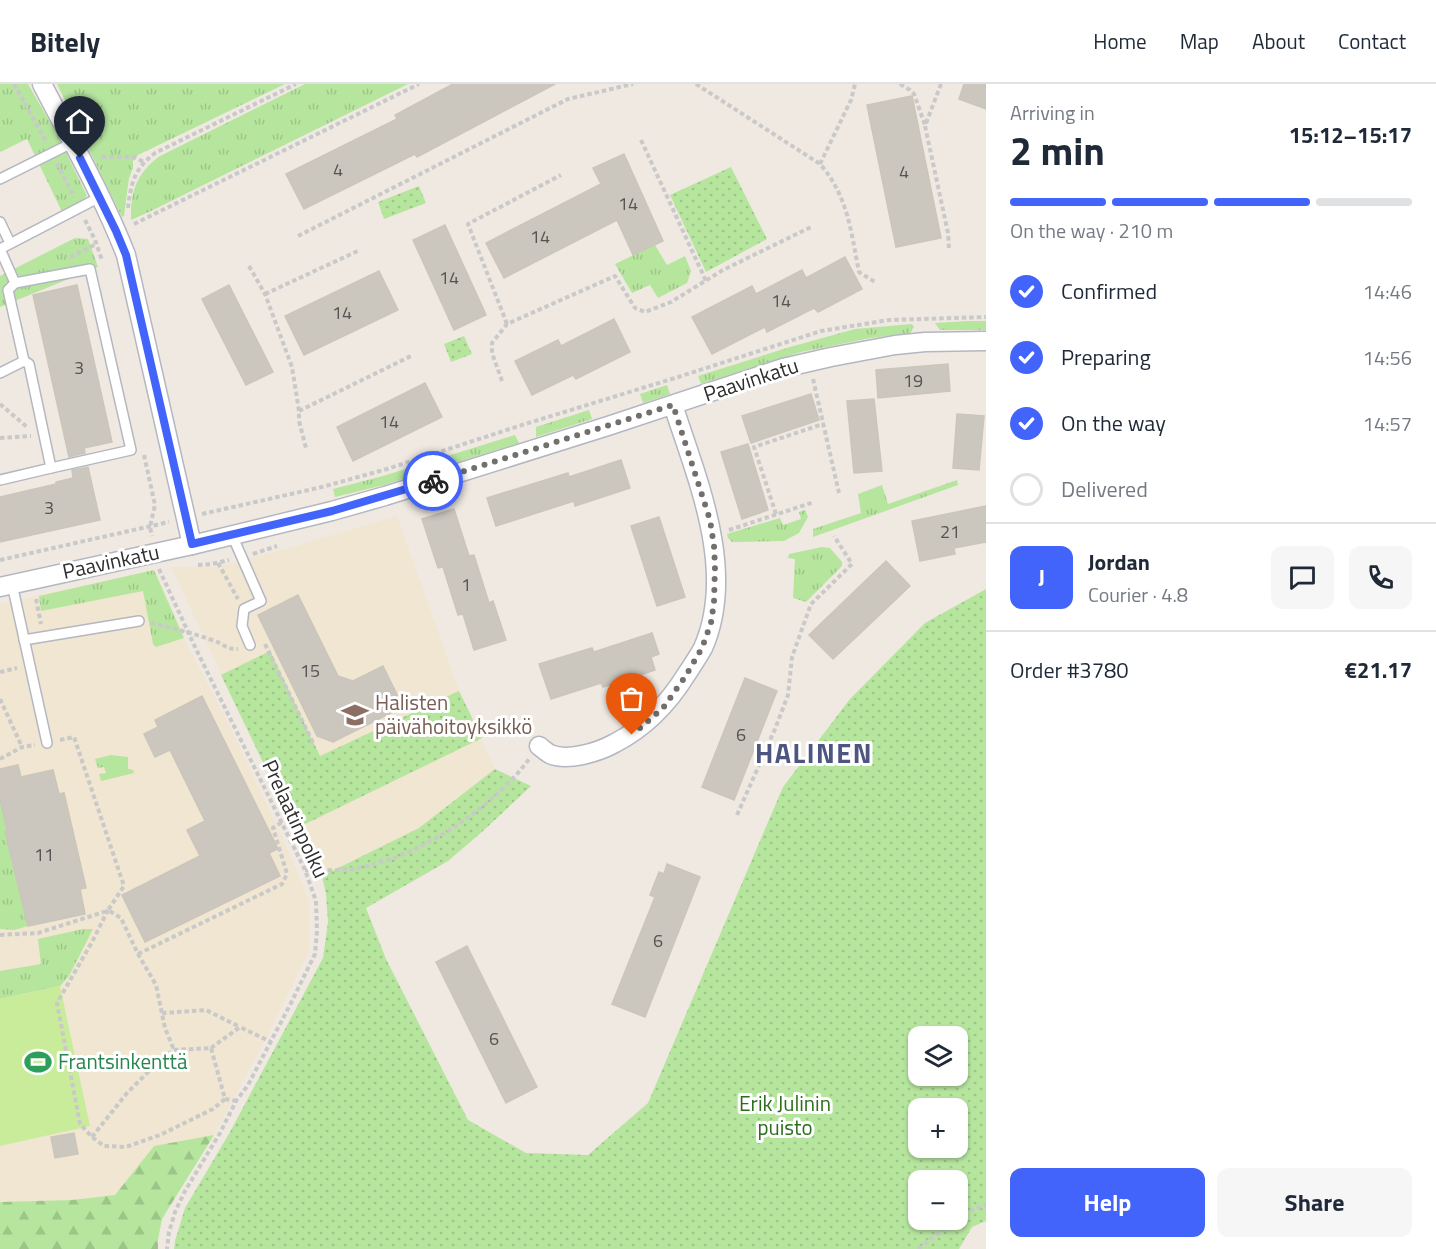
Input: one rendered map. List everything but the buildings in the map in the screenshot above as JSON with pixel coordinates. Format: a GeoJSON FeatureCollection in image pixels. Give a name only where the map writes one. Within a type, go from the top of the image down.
{"type":"FeatureCollection","features":[{"type":"Feature","properties":{"kind":"street"},"geometry":{"type":"LineString","coordinates":[[42,84],[100,197],[126,255],[192,544]]}},
{"type":"Feature","properties":{"kind":"street","name":"Paavinkatu"},"geometry":{"type":"LineString","coordinates":[[6,585],[332,511],[673,405],[783,368],[895,345],[986,341]]}},
{"type":"Feature","properties":{"kind":"street"},"geometry":{"type":"LineString","coordinates":[[539,746],[550,754],[564,757],[594,752],[632,735],[663,708],[702,648],[711,623],[714,602],[714,546],[710,520],[673,405]]}},
{"type":"Feature","properties":{"kind":"lane"},"geometry":{"type":"LineString","coordinates":[[0,179],[76,150]]}},
{"type":"Feature","properties":{"kind":"lane"},"geometry":{"type":"LineString","coordinates":[[15,283],[0,249],[100,197]]}},
{"type":"Feature","properties":{"kind":"lane"},"geometry":{"type":"LineString","coordinates":[[0,222],[10,243]]}},
{"type":"Feature","properties":{"kind":"lane"},"geometry":{"type":"LineString","coordinates":[[0,480],[131,450],[90,269],[15,283],[8,290],[24,361],[29,364],[51,468]]}},
{"type":"Feature","properties":{"kind":"lane"},"geometry":{"type":"LineString","coordinates":[[0,373],[24,361]]}},
{"type":"Feature","properties":{"kind":"lane"},"geometry":{"type":"LineString","coordinates":[[232,535],[261,602],[244,609],[242,626],[250,645]]}},
{"type":"Feature","properties":{"kind":"lane"},"geometry":{"type":"LineString","coordinates":[[6,585],[24,640],[47,743]]}},
{"type":"Feature","properties":{"kind":"lane"},"geometry":{"type":"LineString","coordinates":[[24,640],[139,621]]}},
{"type":"Feature","properties":{"kind":"path"},"geometry":{"type":"LineString","coordinates":[[127,217],[132,183],[144,162],[155,153],[296,84]]}},
{"type":"Feature","properties":{"kind":"path"},"geometry":{"type":"LineString","coordinates":[[130,226],[418,84]]}},
{"type":"Feature","properties":{"kind":"path"},"geometry":{"type":"LineString","coordinates":[[298,236],[568,99],[633,84]]}},
{"type":"Feature","properties":{"kind":"path"},"geometry":{"type":"LineString","coordinates":[[696,84],[819,164],[830,176],[848,213],[859,272],[868,280],[875,282]]}},
{"type":"Feature","properties":{"kind":"path"},"geometry":{"type":"LineString","coordinates":[[819,164],[851,100],[855,84]]}},
{"type":"Feature","properties":{"kind":"path"},"geometry":{"type":"LineString","coordinates":[[900,84],[914,94],[925,126],[948,233],[949,248]]}},
{"type":"Feature","properties":{"kind":"path"},"geometry":{"type":"LineString","coordinates":[[925,126],[941,84]]}},
{"type":"Feature","properties":{"kind":"path"},"geometry":{"type":"LineString","coordinates":[[641,140],[706,281]]}},
{"type":"Feature","properties":{"kind":"path"},"geometry":{"type":"LineString","coordinates":[[76,150],[134,157],[144,162]]}},
{"type":"Feature","properties":{"kind":"path"},"geometry":{"type":"LineString","coordinates":[[507,324],[468,224],[561,175]]}},
{"type":"Feature","properties":{"kind":"path"},"geometry":{"type":"LineString","coordinates":[[502,381],[492,353],[492,343],[507,324],[615,276],[635,308],[645,312],[671,302],[723,270],[811,227]]}},
{"type":"Feature","properties":{"kind":"path"},"geometry":{"type":"LineString","coordinates":[[266,294],[360,250]]}},
{"type":"Feature","properties":{"kind":"path"},"geometry":{"type":"LineString","coordinates":[[249,266],[266,294],[292,367],[299,422],[306,448]]}},
{"type":"Feature","properties":{"kind":"path"},"geometry":{"type":"LineString","coordinates":[[0,560],[322,487],[387,469],[522,424],[821,331],[889,320],[986,317]]}},
{"type":"Feature","properties":{"kind":"path"},"geometry":{"type":"LineString","coordinates":[[299,411],[411,356]]}},
{"type":"Feature","properties":{"kind":"path"},"geometry":{"type":"LineString","coordinates":[[812,375],[839,493]]}},
{"type":"Feature","properties":{"kind":"path"},"geometry":{"type":"LineString","coordinates":[[0,404],[38,436],[0,438]]}},
{"type":"Feature","properties":{"kind":"path"},"geometry":{"type":"LineString","coordinates":[[776,514],[754,447],[823,424]]}},
{"type":"Feature","properties":{"kind":"path"},"geometry":{"type":"LineString","coordinates":[[723,531],[813,502]]}},
{"type":"Feature","properties":{"kind":"path"},"geometry":{"type":"LineString","coordinates":[[737,815],[788,695],[792,657],[811,604],[852,564],[834,536]]}},
{"type":"Feature","properties":{"kind":"path"},"geometry":{"type":"LineString","coordinates":[[218,563],[244,609]]}},
{"type":"Feature","properties":{"kind":"path","name":"Prelaatinpolku"},"geometry":{"type":"LineString","coordinates":[[158,566],[305,870],[316,902],[318,931],[315,954],[271,1042],[249,1085],[236,1101],[220,1134],[198,1168],[175,1212],[167,1249]]}},
{"type":"Feature","properties":{"kind":"path"},"geometry":{"type":"LineString","coordinates":[[35,592],[44,636]]}},
{"type":"Feature","properties":{"kind":"path"},"geometry":{"type":"LineString","coordinates":[[139,621],[188,632],[216,641],[230,650],[250,645]]}},
{"type":"Feature","properties":{"kind":"path"},"geometry":{"type":"LineString","coordinates":[[265,643],[314,745]]}},
{"type":"Feature","properties":{"kind":"path"},"geometry":{"type":"LineString","coordinates":[[0,699],[22,747]]}},
{"type":"Feature","properties":{"kind":"path"},"geometry":{"type":"LineString","coordinates":[[74,737],[124,885],[57,1003],[80,1124],[104,1146],[126,1147],[160,1135],[213,1109],[225,1099]]}},
{"type":"Feature","properties":{"kind":"path"},"geometry":{"type":"LineString","coordinates":[[305,870],[351,870],[386,862],[422,846],[479,811],[519,772],[539,746]]}},
{"type":"Feature","properties":{"kind":"path"},"geometry":{"type":"LineString","coordinates":[[138,954],[282,884],[287,874],[273,828],[282,822]]}},
{"type":"Feature","properties":{"kind":"path"},"geometry":{"type":"LineString","coordinates":[[0,935],[38,933],[108,910],[121,918],[156,985],[165,1028],[174,1050]]}},
{"type":"Feature","properties":{"kind":"path"},"geometry":{"type":"LineString","coordinates":[[162,1013],[206,1010],[271,1042]]}},
{"type":"Feature","properties":{"kind":"path"},"geometry":{"type":"LineString","coordinates":[[92,1137],[127,1093],[158,1062],[174,1050],[211,1048],[240,1027]]}},
{"type":"Feature","properties":{"kind":"path"},"geometry":{"type":"LineString","coordinates":[[211,1048],[225,1099]]}},
{"type":"Feature","properties":{"kind":"path"},"geometry":{"type":"LineString","coordinates":[[225,1099],[236,1101]]}},
{"type":"Feature","properties":{"kind":"path"},"geometry":{"type":"LineString","coordinates":[[968,1212],[986,1204]]}},
{"type":"Feature","properties":{"kind":"path"},"geometry":{"type":"LineString","coordinates":[[918,1249],[942,1230]]}},
{"type":"Feature","properties":{"kind":"shaded area","name":"Halisten päivähoitoyksikkö"},"geometry":{"type":"Polygon","coordinates":[[[397,516],[459,691],[495,769],[419,828],[322,876],[295,829],[171,567],[217,567],[397,516]]]}},
{"type":"Feature","properties":{"kind":"shaded area"},"geometry":{"type":"Polygon","coordinates":[[[154,570],[184,638],[283,838],[309,901],[309,951],[272,1027],[214,1135],[154,1146],[115,1195],[72,1200],[0,1202],[0,604],[154,570]]]}},
{"type":"Feature","properties":{"kind":"green space"},"geometry":{"type":"Polygon","coordinates":[[[0,84],[28,84],[58,136],[87,196],[64,216],[27,139],[0,152],[0,84]]]}},
{"type":"Feature","properties":{"kind":"green space"},"geometry":{"type":"Polygon","coordinates":[[[57,84],[285,84],[138,155],[133,161],[122,217],[57,84]]]}},
{"type":"Feature","properties":{"kind":"green space"},"geometry":{"type":"Polygon","coordinates":[[[305,84],[408,84],[131,220],[136,184],[152,162],[305,84]]]}},
{"type":"Feature","properties":{"kind":"green space"},"geometry":{"type":"Polygon","coordinates":[[[731,167],[767,239],[706,272],[670,195],[731,167]]]}},
{"type":"Feature","properties":{"kind":"green space"},"geometry":{"type":"Polygon","coordinates":[[[419,186],[426,203],[384,219],[378,202],[419,186]]]}},
{"type":"Feature","properties":{"kind":"green space"},"geometry":{"type":"Polygon","coordinates":[[[75,238],[88,239],[98,267],[0,307],[0,276],[75,238]]]}},
{"type":"Feature","properties":{"kind":"green space"},"geometry":{"type":"Polygon","coordinates":[[[655,245],[667,265],[685,256],[691,271],[687,283],[658,298],[650,285],[632,293],[615,264],[655,245]]]}},
{"type":"Feature","properties":{"kind":"green space"},"geometry":{"type":"Polygon","coordinates":[[[986,321],[986,330],[940,330],[935,323],[986,321]]]}},
{"type":"Feature","properties":{"kind":"green space"},"geometry":{"type":"Polygon","coordinates":[[[912,324],[914,327],[910,333],[801,352],[701,384],[698,376],[855,329],[912,324]]]}},
{"type":"Feature","properties":{"kind":"green space"},"geometry":{"type":"Polygon","coordinates":[[[464,336],[472,354],[451,362],[444,344],[464,336]]]}},
{"type":"Feature","properties":{"kind":"green space"},"geometry":{"type":"Polygon","coordinates":[[[667,385],[670,394],[643,403],[640,394],[667,385]]]}},
{"type":"Feature","properties":{"kind":"green space"},"geometry":{"type":"Polygon","coordinates":[[[589,410],[592,419],[536,437],[536,427],[589,410]]]}},
{"type":"Feature","properties":{"kind":"green space"},"geometry":{"type":"Polygon","coordinates":[[[515,435],[519,443],[384,485],[335,497],[333,489],[515,435]]]}},
{"type":"Feature","properties":{"kind":"green space"},"geometry":{"type":"Polygon","coordinates":[[[957,480],[958,485],[813,537],[813,529],[861,513],[858,494],[882,485],[888,504],[957,480]]]}},
{"type":"Feature","properties":{"kind":"green space"},"geometry":{"type":"Polygon","coordinates":[[[805,510],[808,517],[799,533],[784,541],[732,542],[728,538],[727,534],[780,518],[783,525],[801,519],[799,512],[805,510]]]}},
{"type":"Feature","properties":{"kind":"green space"},"geometry":{"type":"Polygon","coordinates":[[[822,547],[830,548],[842,562],[842,566],[806,602],[793,598],[795,559],[788,558],[789,554],[822,547]]]}},
{"type":"Feature","properties":{"kind":"green space"},"geometry":{"type":"Polygon","coordinates":[[[154,570],[184,638],[156,647],[153,644],[143,591],[41,611],[39,596],[154,570]]]}},
{"type":"Feature","properties":{"kind":"green space","name":"Erik Julinin puisto"},"geometry":{"type":"Polygon","coordinates":[[[986,589],[986,1221],[972,1227],[959,1249],[174,1249],[185,1208],[230,1132],[323,958],[328,922],[322,876],[419,828],[495,769],[531,786],[448,861],[366,908],[386,959],[468,1120],[526,1153],[588,1155],[648,1103],[783,787],[850,699],[925,623],[986,589]]]}},
{"type":"Feature","properties":{"kind":"green space"},"geometry":{"type":"Polygon","coordinates":[[[270,651],[320,756],[459,691],[482,738],[295,829],[221,675],[270,651]]]}},
{"type":"Feature","properties":{"kind":"green space"},"geometry":{"type":"Polygon","coordinates":[[[111,755],[128,757],[128,769],[133,770],[134,773],[101,781],[99,774],[106,773],[104,767],[98,768],[95,759],[111,755]]]}},
{"type":"Feature","properties":{"kind":"green space"},"geometry":{"type":"Polygon","coordinates":[[[0,799],[7,830],[5,831],[28,926],[14,930],[0,929],[0,799]]]}},
{"type":"Feature","properties":{"kind":"green space"},"geometry":{"type":"Polygon","coordinates":[[[93,929],[69,976],[60,986],[0,999],[0,971],[41,964],[38,939],[93,929]]]}},
{"type":"Feature","properties":{"kind":"green space","name":"Frantsinkenttä"},"geometry":{"type":"Polygon","coordinates":[[[60,986],[90,1126],[0,1146],[0,999],[60,986]]]}},
{"type":"Feature","properties":{"kind":"green space"},"geometry":{"type":"Polygon","coordinates":[[[214,1135],[162,1219],[158,1249],[0,1249],[0,1202],[72,1200],[115,1195],[154,1146],[214,1135]]]}},
{"type":"Feature","properties":{"kind":"way so far"},"geometry":{"type":"LineString","coordinates":[[433,481],[673,405],[710,520],[715,566],[714,602],[711,623],[702,648],[685,677],[663,708],[632,735]]}},
{"type":"Feature","properties":{"kind":"place","name":"Halisten päivähoitoyksikkö"},"geometry":{"type":"Point","coordinates":[355,715]}},
{"type":"Feature","properties":{"kind":"place","name":"Frantsinkenttä"},"geometry":{"type":"Point","coordinates":[38,1062]}},
{"type":"Feature","properties":{"kind":"district","name":"HALINEN"},"geometry":{"type":"Point","coordinates":[814,754]}},
{"type":"Feature","properties":{"kind":"route"},"geometry":{"type":"LineString","coordinates":[[80,158],[126,255],[192,544],[332,511],[433,481]]}}]}
